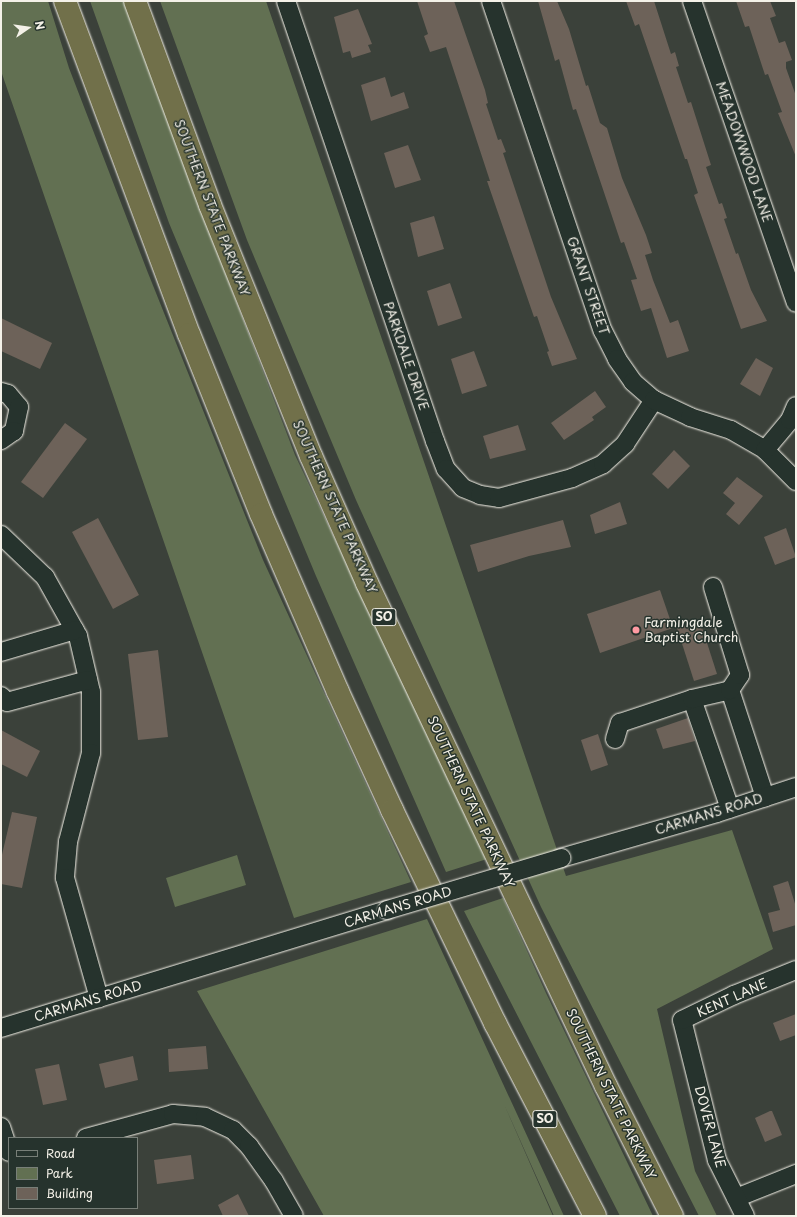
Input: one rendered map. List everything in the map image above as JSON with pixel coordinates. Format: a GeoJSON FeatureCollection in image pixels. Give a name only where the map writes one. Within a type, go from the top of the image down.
{"type":"FeatureCollection","features":[{"type":"Feature","properties":{"kind":"highway","name":"SO"},"geometry":{"type":"LineString","coordinates":[[64,1],[188,334],[261,514],[338,692],[392,810],[495,1022],[595,1216]]}},
{"type":"Feature","properties":{"kind":"highway","name":"SOUTHERN STATE PARKWAY"},"geometry":{"type":"LineString","coordinates":[[135,1],[210,206],[311,456],[368,583],[579,1030],[672,1216]]}},
{"type":"Feature","properties":{"kind":"street","name":"PARKDALE DRIVE"},"geometry":{"type":"LineString","coordinates":[[286,1],[435,440],[446,469],[463,488],[480,496],[499,498],[572,478],[603,464],[625,444],[654,400]]}},
{"type":"Feature","properties":{"kind":"street","name":"GRANT STREET"},"geometry":{"type":"LineString","coordinates":[[491,1],[603,331],[617,359],[633,382],[654,400],[690,417],[731,430],[765,450],[796,481]]}},
{"type":"Feature","properties":{"kind":"street","name":"MEADOWWOOD LANE"},"geometry":{"type":"LineString","coordinates":[[692,1],[796,303]]}},
{"type":"Feature","properties":{"kind":"street"},"geometry":{"type":"LineString","coordinates":[[1,392],[8,394],[18,407],[14,431],[1,440]]}},
{"type":"Feature","properties":{"kind":"street"},"geometry":{"type":"LineString","coordinates":[[765,450],[790,420],[796,406]]}},
{"type":"Feature","properties":{"kind":"street"},"geometry":{"type":"LineString","coordinates":[[1,535],[45,577],[75,630],[88,680],[90,692],[91,752],[68,842],[65,878],[99,998]]}},
{"type":"Feature","properties":{"kind":"street"},"geometry":{"type":"LineString","coordinates":[[615,739],[620,723],[692,699],[730,690],[740,675],[712,587]]}},
{"type":"Feature","properties":{"kind":"street"},"geometry":{"type":"LineString","coordinates":[[1,652],[75,630]]}},
{"type":"Feature","properties":{"kind":"street"},"geometry":{"type":"LineString","coordinates":[[1,696],[7,702],[88,680]]}},
{"type":"Feature","properties":{"kind":"street"},"geometry":{"type":"LineString","coordinates":[[730,690],[765,797]]}},
{"type":"Feature","properties":{"kind":"street"},"geometry":{"type":"LineString","coordinates":[[692,699],[730,809]]}},
{"type":"Feature","properties":{"kind":"street","name":"CARMANS ROAD"},"geometry":{"type":"LineString","coordinates":[[1,1028],[387,910],[730,809],[796,787]]}},
{"type":"Feature","properties":{"kind":"street","name":"KENT LANE"},"geometry":{"type":"LineString","coordinates":[[686,1034],[682,1020],[734,994],[796,970]]}},
{"type":"Feature","properties":{"kind":"street","name":"DOVER LANE"},"geometry":{"type":"LineString","coordinates":[[686,1034],[717,1160],[744,1216]]}},
{"type":"Feature","properties":{"kind":"street"},"geometry":{"type":"LineString","coordinates":[[90,1137],[173,1114],[205,1117],[233,1130],[249,1146],[274,1181],[294,1216]]}},
{"type":"Feature","properties":{"kind":"street"},"geometry":{"type":"LineString","coordinates":[[1,1127],[8,1149]]}},
{"type":"Feature","properties":{"kind":"street"},"geometry":{"type":"LineString","coordinates":[[736,1198],[796,1174]]}},
{"type":"Feature","properties":{"kind":"green space"},"geometry":{"type":"Polygon","coordinates":[[[1,1],[48,1],[69,68],[148,273],[263,560],[411,882],[294,918],[1,71],[1,1]]]}},
{"type":"Feature","properties":{"kind":"green space"},"geometry":{"type":"Polygon","coordinates":[[[90,1],[128,1],[191,183],[295,455],[487,859],[446,872],[316,576],[169,223],[90,1]]]}},
{"type":"Feature","properties":{"kind":"green space"},"geometry":{"type":"Polygon","coordinates":[[[160,1],[266,1],[566,876],[732,830],[773,949],[657,1009],[695,1171],[717,1216],[699,1216],[541,907],[356,500],[247,240],[160,1]]]}},
{"type":"Feature","properties":{"kind":"green space"},"geometry":{"type":"Polygon","coordinates":[[[237,855],[246,885],[175,907],[166,878],[237,855]]]}},
{"type":"Feature","properties":{"kind":"green space"},"geometry":{"type":"Polygon","coordinates":[[[503,898],[546,993],[653,1216],[620,1216],[464,911],[503,898]]]}},
{"type":"Feature","properties":{"kind":"green space"},"geometry":{"type":"Polygon","coordinates":[[[427,919],[564,1216],[554,1216],[504,1104],[553,1216],[324,1216],[197,991],[427,919]]]}},
{"type":"Feature","properties":{"kind":"building"},"geometry":{"type":"Polygon","coordinates":[[[417,1],[454,1],[485,90],[488,103],[486,104],[498,140],[501,139],[506,152],[503,153],[551,297],[577,359],[552,366],[547,352],[549,351],[537,316],[534,317],[487,181],[490,181],[446,47],[430,52],[424,36],[428,34],[417,1]]]}},
{"type":"Feature","properties":{"kind":"building"},"geometry":{"type":"Polygon","coordinates":[[[538,1],[557,1],[569,29],[586,86],[588,85],[600,123],[607,128],[622,178],[646,235],[652,253],[645,255],[653,280],[670,323],[678,320],[689,351],[667,358],[651,308],[641,311],[631,280],[637,279],[624,242],[621,243],[576,109],[573,110],[559,59],[555,61],[538,1]]]}},
{"type":"Feature","properties":{"kind":"building"},"geometry":{"type":"Polygon","coordinates":[[[626,1],[654,1],[671,54],[675,52],[679,66],[676,67],[688,103],[691,102],[711,165],[706,167],[719,204],[722,203],[727,218],[724,219],[736,254],[738,253],[751,290],[767,321],[741,329],[694,195],[698,193],[687,159],[685,159],[639,24],[635,26],[626,1]]]}},
{"type":"Feature","properties":{"kind":"building"},"geometry":{"type":"Polygon","coordinates":[[[736,1],[770,1],[776,16],[770,18],[779,43],[785,41],[792,60],[786,62],[786,68],[796,96],[796,157],[778,113],[782,112],[768,74],[765,75],[749,26],[745,27],[736,1]]]}},
{"type":"Feature","properties":{"kind":"building"},"geometry":{"type":"Polygon","coordinates":[[[358,9],[372,44],[368,45],[371,52],[352,58],[350,51],[343,53],[334,17],[358,9]]]}},
{"type":"Feature","properties":{"kind":"building"},"geometry":{"type":"Polygon","coordinates":[[[385,77],[391,97],[404,92],[409,108],[371,121],[361,85],[385,77]]]}},
{"type":"Feature","properties":{"kind":"building"},"geometry":{"type":"Polygon","coordinates":[[[408,145],[421,180],[395,188],[384,153],[408,145]]]}},
{"type":"Feature","properties":{"kind":"building"},"geometry":{"type":"Polygon","coordinates":[[[434,216],[444,249],[418,257],[410,223],[434,216]]]}},
{"type":"Feature","properties":{"kind":"building"},"geometry":{"type":"Polygon","coordinates":[[[450,283],[462,318],[438,326],[427,291],[450,283]]]}},
{"type":"Feature","properties":{"kind":"building"},"geometry":{"type":"Polygon","coordinates":[[[1,318],[52,343],[40,369],[1,351],[1,318]]]}},
{"type":"Feature","properties":{"kind":"building"},"geometry":{"type":"Polygon","coordinates":[[[474,351],[487,386],[462,394],[451,359],[474,351]]]}},
{"type":"Feature","properties":{"kind":"building"},"geometry":{"type":"Polygon","coordinates":[[[756,358],[773,368],[760,396],[740,384],[756,358]]]}},
{"type":"Feature","properties":{"kind":"building"},"geometry":{"type":"Polygon","coordinates":[[[595,391],[606,407],[592,417],[594,420],[564,440],[551,423],[595,391]]]}},
{"type":"Feature","properties":{"kind":"building"},"geometry":{"type":"Polygon","coordinates":[[[65,423],[87,439],[43,498],[21,482],[65,423]]]}},
{"type":"Feature","properties":{"kind":"building"},"geometry":{"type":"Polygon","coordinates":[[[518,425],[526,450],[490,459],[483,436],[518,425]]]}},
{"type":"Feature","properties":{"kind":"building"},"geometry":{"type":"Polygon","coordinates":[[[674,450],[690,466],[668,489],[652,474],[674,450]]]}},
{"type":"Feature","properties":{"kind":"building"},"geometry":{"type":"Polygon","coordinates":[[[737,477],[763,496],[739,525],[726,514],[735,503],[723,493],[737,477]]]}},
{"type":"Feature","properties":{"kind":"building"},"geometry":{"type":"Polygon","coordinates":[[[620,502],[627,524],[595,534],[590,515],[620,502]]]}},
{"type":"Feature","properties":{"kind":"building"},"geometry":{"type":"Polygon","coordinates":[[[98,518],[139,595],[113,609],[72,532],[98,518]]]}},
{"type":"Feature","properties":{"kind":"building"},"geometry":{"type":"Polygon","coordinates":[[[563,520],[571,547],[529,556],[478,572],[470,545],[563,520]]]}},
{"type":"Feature","properties":{"kind":"building"},"geometry":{"type":"Polygon","coordinates":[[[786,528],[796,557],[775,565],[764,537],[786,528]]]}},
{"type":"Feature","properties":{"kind":"building"},"geometry":{"type":"Polygon","coordinates":[[[660,590],[673,628],[600,653],[587,614],[660,590]]]}},
{"type":"Feature","properties":{"kind":"building"},"geometry":{"type":"Polygon","coordinates":[[[700,621],[717,674],[694,681],[677,628],[700,621]]]}},
{"type":"Feature","properties":{"kind":"building"},"geometry":{"type":"Polygon","coordinates":[[[158,650],[168,737],[138,740],[128,654],[158,650]]]}},
{"type":"Feature","properties":{"kind":"building"},"geometry":{"type":"Polygon","coordinates":[[[688,718],[695,741],[663,749],[656,729],[688,718]]]}},
{"type":"Feature","properties":{"kind":"building"},"geometry":{"type":"Polygon","coordinates":[[[1,730],[40,751],[27,777],[1,764],[1,730]]]}},
{"type":"Feature","properties":{"kind":"building"},"geometry":{"type":"Polygon","coordinates":[[[598,734],[608,765],[591,771],[581,740],[598,734]]]}},
{"type":"Feature","properties":{"kind":"building"},"geometry":{"type":"Polygon","coordinates":[[[12,812],[37,817],[22,888],[1,884],[1,859],[12,812]]]}},
{"type":"Feature","properties":{"kind":"building"},"geometry":{"type":"Polygon","coordinates":[[[788,881],[796,907],[796,925],[773,932],[768,913],[780,910],[773,886],[788,881]]]}},
{"type":"Feature","properties":{"kind":"building"},"geometry":{"type":"Polygon","coordinates":[[[796,1014],[796,1035],[780,1041],[773,1023],[796,1014]]]}},
{"type":"Feature","properties":{"kind":"building"},"geometry":{"type":"Polygon","coordinates":[[[206,1046],[208,1069],[169,1072],[168,1049],[206,1046]]]}},
{"type":"Feature","properties":{"kind":"building"},"geometry":{"type":"Polygon","coordinates":[[[133,1056],[138,1080],[105,1088],[99,1064],[133,1056]]]}},
{"type":"Feature","properties":{"kind":"building"},"geometry":{"type":"Polygon","coordinates":[[[59,1064],[67,1100],[43,1105],[35,1069],[59,1064]]]}},
{"type":"Feature","properties":{"kind":"building"},"geometry":{"type":"Polygon","coordinates":[[[772,1111],[782,1135],[765,1142],[755,1118],[772,1111]]]}},
{"type":"Feature","properties":{"kind":"building"},"geometry":{"type":"Polygon","coordinates":[[[191,1155],[194,1179],[157,1184],[154,1160],[191,1155]]]}},
{"type":"Feature","properties":{"kind":"building"},"geometry":{"type":"Polygon","coordinates":[[[238,1194],[249,1216],[223,1216],[218,1205],[238,1194]]]}},
{"type":"Feature","properties":{"kind":"place","name":"Farmingdale Baptist Church"},"geometry":{"type":"Point","coordinates":[636,630]}}]}
